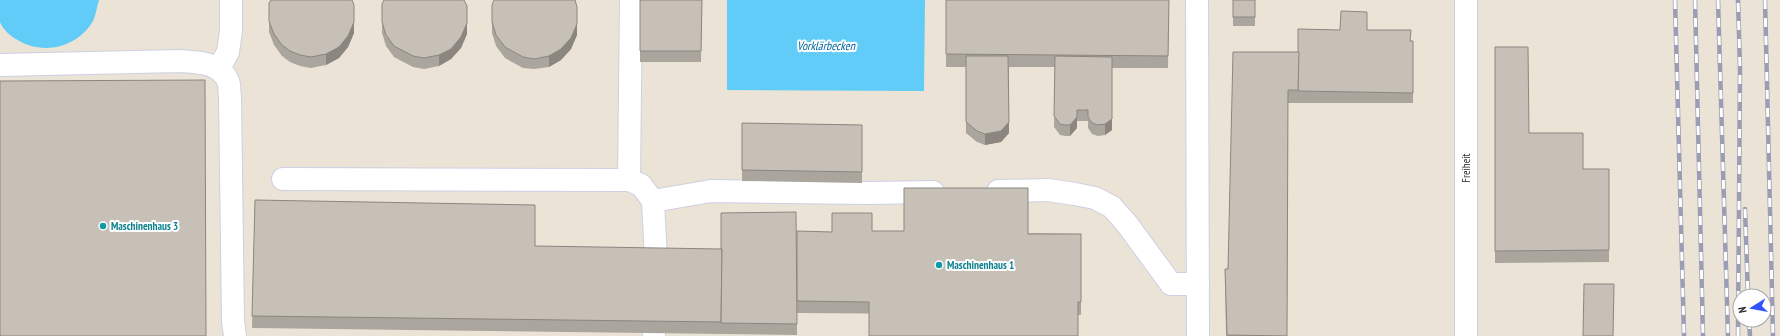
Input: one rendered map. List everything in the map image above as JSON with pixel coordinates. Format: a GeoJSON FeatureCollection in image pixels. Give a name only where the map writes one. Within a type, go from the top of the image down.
{"type":"FeatureCollection","features":[{"type":"Feature","properties":{"kind":"street"},"geometry":{"type":"LineString","coordinates":[[218,68],[228,52],[231,31],[231,0]]}},
{"type":"Feature","properties":{"kind":"street"},"geometry":{"type":"LineString","coordinates":[[630,180],[631,0]]}},
{"type":"Feature","properties":{"kind":"street"},"geometry":{"type":"LineString","coordinates":[[1197,0],[1198,336]]}},
{"type":"Feature","properties":{"kind":"street","name":"Freiheit"},"geometry":{"type":"LineString","coordinates":[[1466,0],[1466,336]]}},
{"type":"Feature","properties":{"kind":"street"},"geometry":{"type":"LineString","coordinates":[[0,65],[180,61],[202,62],[218,68],[228,81],[230,97],[233,321],[235,336]]}},
{"type":"Feature","properties":{"kind":"street"},"geometry":{"type":"LineString","coordinates":[[283,179],[630,180],[641,186],[653,201],[656,260],[654,336]]}},
{"type":"Feature","properties":{"kind":"street"},"geometry":{"type":"LineString","coordinates":[[977,191],[1048,190],[1095,198],[1112,207],[1127,224],[1171,284],[1198,284]]}},
{"type":"Feature","properties":{"kind":"street"},"geometry":{"type":"LineString","coordinates":[[653,201],[711,191],[868,193],[954,192]]}},
{"type":"Feature","properties":{"kind":"water"},"geometry":{"type":"Polygon","coordinates":[[[0,0],[99,0],[93,21],[78,38],[68,43],[48,48],[26,44],[6,32],[0,22],[0,0]]]}},
{"type":"Feature","properties":{"kind":"water","name":"Vorklärbecken"},"geometry":{"type":"Polygon","coordinates":[[[727,0],[925,0],[924,91],[727,90],[727,0]]]}},
{"type":"Feature","properties":{"kind":"building"},"geometry":{"type":"Polygon","coordinates":[[[271,0],[352,0],[354,5],[354,22],[348,36],[339,47],[326,54],[311,57],[300,55],[290,51],[282,45],[274,34],[269,21],[269,3],[271,0]]]}},
{"type":"Feature","properties":{"kind":"building"},"geometry":{"type":"Polygon","coordinates":[[[384,0],[464,0],[467,6],[467,23],[461,37],[451,49],[439,55],[424,58],[413,56],[394,46],[386,35],[382,22],[382,4],[384,0]]]}},
{"type":"Feature","properties":{"kind":"building"},"geometry":{"type":"Polygon","coordinates":[[[494,0],[575,0],[577,7],[577,24],[571,38],[561,49],[549,56],[534,59],[523,57],[505,47],[496,35],[492,22],[492,5],[494,0]]]}},
{"type":"Feature","properties":{"kind":"building"},"geometry":{"type":"Polygon","coordinates":[[[640,0],[702,0],[701,51],[640,51],[640,0]]]}},
{"type":"Feature","properties":{"kind":"building"},"geometry":{"type":"Polygon","coordinates":[[[946,0],[1169,0],[1168,56],[946,54],[946,0]]]}},
{"type":"Feature","properties":{"kind":"building"},"geometry":{"type":"Polygon","coordinates":[[[1233,0],[1255,0],[1255,17],[1233,17],[1233,0]]]}},
{"type":"Feature","properties":{"kind":"building"},"geometry":{"type":"Polygon","coordinates":[[[1341,11],[1367,12],[1367,30],[1411,30],[1410,41],[1413,41],[1413,93],[1298,91],[1298,29],[1340,30],[1341,11]]]}},
{"type":"Feature","properties":{"kind":"building"},"geometry":{"type":"Polygon","coordinates":[[[1495,47],[1528,47],[1529,133],[1583,133],[1583,169],[1609,169],[1609,250],[1495,251],[1495,47]]]}},
{"type":"Feature","properties":{"kind":"building"},"geometry":{"type":"Polygon","coordinates":[[[1233,52],[1299,52],[1298,90],[1288,90],[1287,336],[1227,335],[1225,269],[1228,269],[1233,52]]]}},
{"type":"Feature","properties":{"kind":"building"},"geometry":{"type":"Polygon","coordinates":[[[966,56],[1008,56],[1009,122],[1001,131],[985,134],[977,131],[966,122],[966,56]]]}},
{"type":"Feature","properties":{"kind":"building"},"geometry":{"type":"Polygon","coordinates":[[[1055,56],[1112,57],[1112,119],[1105,124],[1098,125],[1092,123],[1088,117],[1088,110],[1077,110],[1077,117],[1070,125],[1060,124],[1054,116],[1055,56]]]}},
{"type":"Feature","properties":{"kind":"building","name":"Maschinenhaus 3"},"geometry":{"type":"Polygon","coordinates":[[[205,80],[206,336],[0,336],[0,81],[205,80]]]}},
{"type":"Feature","properties":{"kind":"building"},"geometry":{"type":"Polygon","coordinates":[[[742,123],[862,125],[862,172],[742,170],[742,123]]]}},
{"type":"Feature","properties":{"kind":"building","name":"Maschinenhaus 1"},"geometry":{"type":"Polygon","coordinates":[[[904,188],[1028,188],[1028,234],[1081,234],[1081,302],[1078,302],[1078,336],[869,336],[869,302],[797,301],[797,231],[832,232],[832,213],[872,213],[872,231],[904,231],[904,188]]]}},
{"type":"Feature","properties":{"kind":"building"},"geometry":{"type":"Polygon","coordinates":[[[255,200],[535,205],[535,246],[722,249],[721,322],[252,316],[255,200]]]}},
{"type":"Feature","properties":{"kind":"building"},"geometry":{"type":"Polygon","coordinates":[[[796,212],[797,324],[721,323],[721,213],[796,212]]]}},
{"type":"Feature","properties":{"kind":"building"},"geometry":{"type":"Polygon","coordinates":[[[1584,284],[1614,284],[1613,336],[1583,336],[1584,284]]]}},
{"type":"Feature","properties":{"kind":"railway"},"geometry":{"type":"LineString","coordinates":[[1675,0],[1684,336]]}},
{"type":"Feature","properties":{"kind":"railway"},"geometry":{"type":"LineString","coordinates":[[1695,0],[1703,336]]}},
{"type":"Feature","properties":{"kind":"railway"},"geometry":{"type":"LineString","coordinates":[[1718,0],[1728,336]]}},
{"type":"Feature","properties":{"kind":"railway"},"geometry":{"type":"LineString","coordinates":[[1738,0],[1740,69],[1738,336]]}},
{"type":"Feature","properties":{"kind":"railway"},"geometry":{"type":"LineString","coordinates":[[1765,0],[1773,336]]}},
{"type":"Feature","properties":{"kind":"railway"},"geometry":{"type":"LineString","coordinates":[[1745,209],[1748,288]]}},
{"type":"Feature","properties":{"kind":"railway"},"geometry":{"type":"LineString","coordinates":[[1750,328],[1750,336]]}},
{"type":"Feature","properties":{"kind":"place","name":"Maschinenhaus 3"},"geometry":{"type":"Point","coordinates":[103,226]}},
{"type":"Feature","properties":{"kind":"place","name":"Maschinenhaus 1"},"geometry":{"type":"Point","coordinates":[939,265]}}]}
